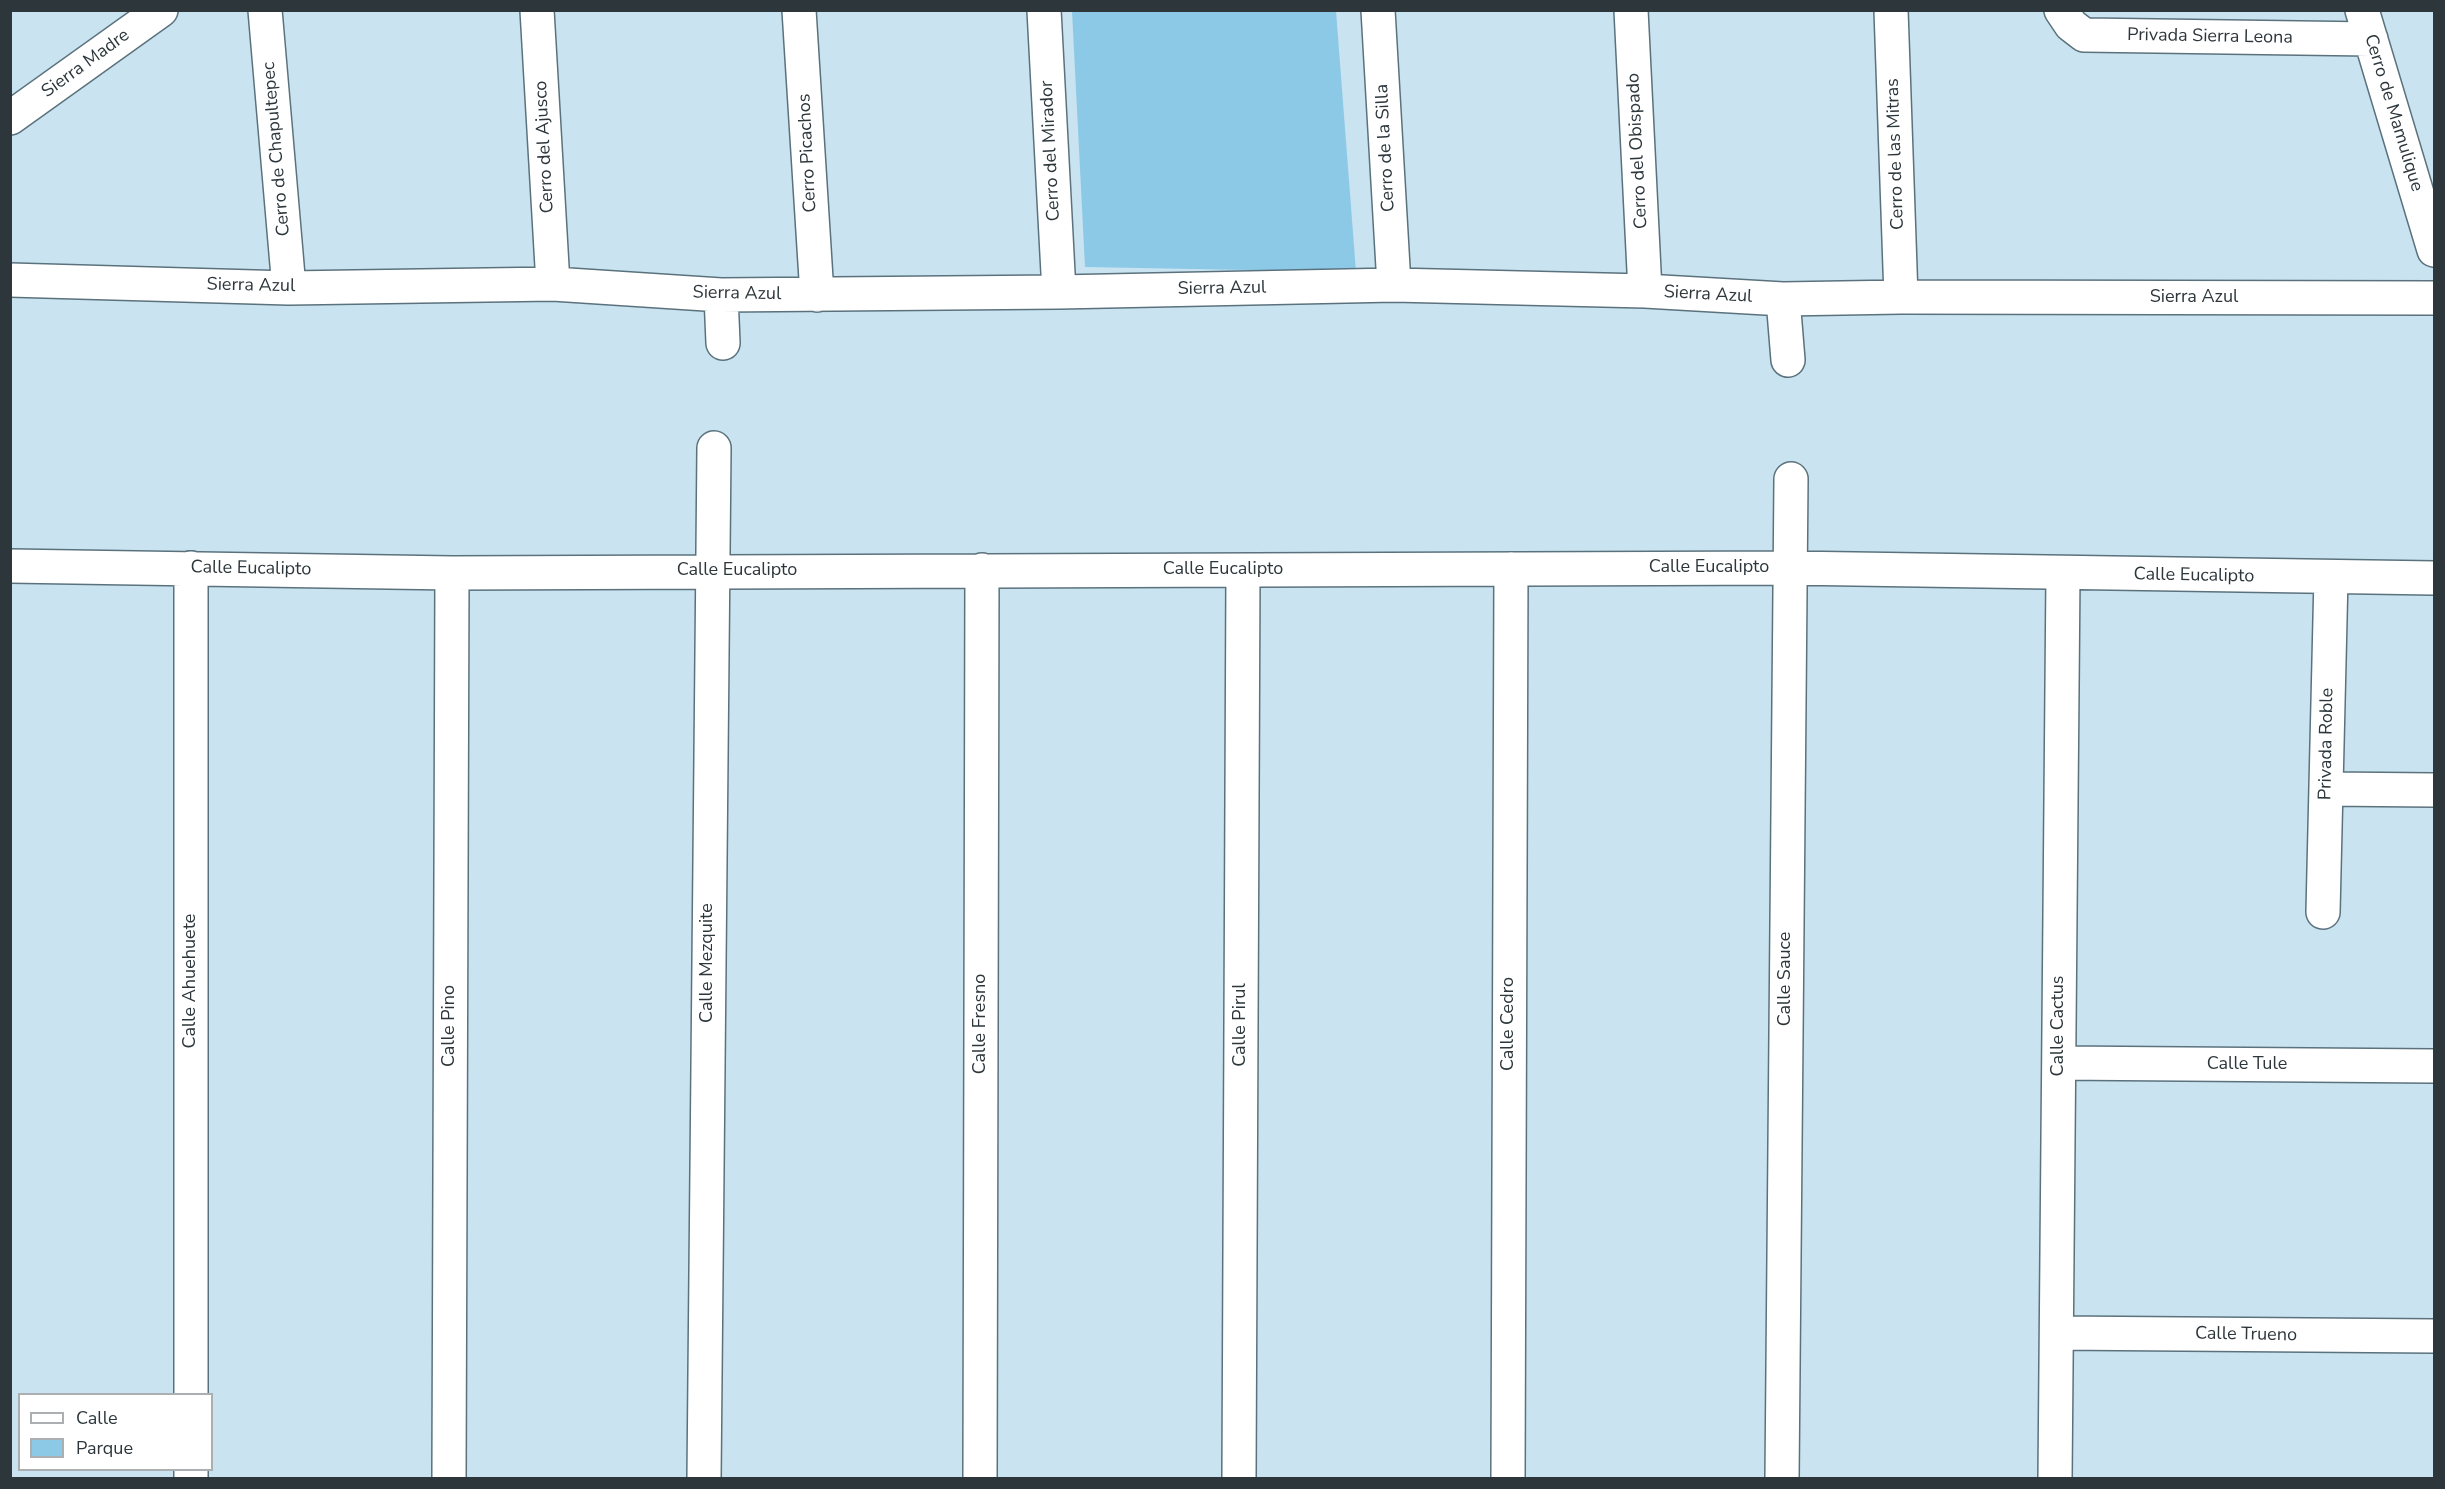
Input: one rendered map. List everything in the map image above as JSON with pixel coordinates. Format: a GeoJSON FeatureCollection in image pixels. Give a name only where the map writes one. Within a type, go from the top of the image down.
{"type":"FeatureCollection","features":[{"type":"Feature","properties":{"kind":"street","name":"Sierra Madre"},"geometry":{"type":"LineString","coordinates":[[10,118],[161,10]]}},
{"type":"Feature","properties":{"kind":"street","name":"Cerro de Chapultepec"},"geometry":{"type":"LineString","coordinates":[[265,10],[289,288]]}},
{"type":"Feature","properties":{"kind":"street","name":"Cerro del Ajusco"},"geometry":{"type":"LineString","coordinates":[[537,10],[553,284]]}},
{"type":"Feature","properties":{"kind":"street","name":"Cerro Picachos"},"geometry":{"type":"LineString","coordinates":[[799,10],[817,295]]}},
{"type":"Feature","properties":{"kind":"street","name":"Cerro del Mirador"},"geometry":{"type":"LineString","coordinates":[[1044,10],[1059,292]]}},
{"type":"Feature","properties":{"kind":"street","name":"Cerro de la Silla"},"geometry":{"type":"LineString","coordinates":[[1378,10],[1394,285]]}},
{"type":"Feature","properties":{"kind":"street","name":"Cerro del Obispado"},"geometry":{"type":"LineString","coordinates":[[1631,10],[1645,291]]}},
{"type":"Feature","properties":{"kind":"street","name":"Cerro de las Mitras"},"geometry":{"type":"LineString","coordinates":[[1891,10],[1901,297]]}},
{"type":"Feature","properties":{"kind":"street","name":"Privada Sierra Leona"},"geometry":{"type":"LineString","coordinates":[[2061,10],[2071,26],[2084,35],[2366,25]]}},
{"type":"Feature","properties":{"kind":"street","name":"Cerro de Mamulique"},"geometry":{"type":"LineString","coordinates":[[2366,25],[2434,250]]}},
{"type":"Feature","properties":{"kind":"street","name":"Sierra Azul"},"geometry":{"type":"LineString","coordinates":[[10,280],[289,288],[553,284],[721,295],[1059,292],[1394,285],[1645,291],[1783,299],[1901,297],[2434,298]]}},
{"type":"Feature","properties":{"kind":"street"},"geometry":{"type":"LineString","coordinates":[[721,295],[723,344]]}},
{"type":"Feature","properties":{"kind":"street"},"geometry":{"type":"LineString","coordinates":[[1783,299],[1788,360]]}},
{"type":"Feature","properties":{"kind":"street","name":"Calle Mezquite"},"geometry":{"type":"LineString","coordinates":[[704,1479],[714,448]]}},
{"type":"Feature","properties":{"kind":"street","name":"Calle Sauce"},"geometry":{"type":"LineString","coordinates":[[1782,1479],[1791,479]]}},
{"type":"Feature","properties":{"kind":"street","name":"Calle Eucalipto"},"geometry":{"type":"LineString","coordinates":[[10,566],[452,573],[1790,568],[2434,578]]}},
{"type":"Feature","properties":{"kind":"street","name":"Calle Ahuehuete"},"geometry":{"type":"LineString","coordinates":[[191,568],[191,1393]]}},
{"type":"Feature","properties":{"kind":"street","name":"Calle Cedro"},"geometry":{"type":"LineString","coordinates":[[1508,1479],[1511,569]]}},
{"type":"Feature","properties":{"kind":"street","name":"Calle Fresno"},"geometry":{"type":"LineString","coordinates":[[980,1479],[982,570]]}},
{"type":"Feature","properties":{"kind":"street","name":"Calle Pirul"},"geometry":{"type":"LineString","coordinates":[[1239,1479],[1243,571]]}},
{"type":"Feature","properties":{"kind":"street","name":"Calle Pino"},"geometry":{"type":"LineString","coordinates":[[448,1479],[452,573]]}},
{"type":"Feature","properties":{"kind":"street","name":"Calle Cactus"},"geometry":{"type":"LineString","coordinates":[[2055,1479],[2063,574]]}},
{"type":"Feature","properties":{"kind":"street","name":"Privada Roble"},"geometry":{"type":"LineString","coordinates":[[2323,912],[2331,577]]}},
{"type":"Feature","properties":{"kind":"street"},"geometry":{"type":"LineString","coordinates":[[2326,789],[2434,790]]}},
{"type":"Feature","properties":{"kind":"street","name":"Calle Tule"},"geometry":{"type":"LineString","coordinates":[[2059,1063],[2434,1066]]}},
{"type":"Feature","properties":{"kind":"street","name":"Calle Trueno"},"geometry":{"type":"LineString","coordinates":[[2056,1333],[2434,1336]]}},
{"type":"Feature","properties":{"kind":"green space"},"geometry":{"type":"Polygon","coordinates":[[[1072,11],[1336,11],[1356,272],[1085,267],[1072,11]]]}}]}
